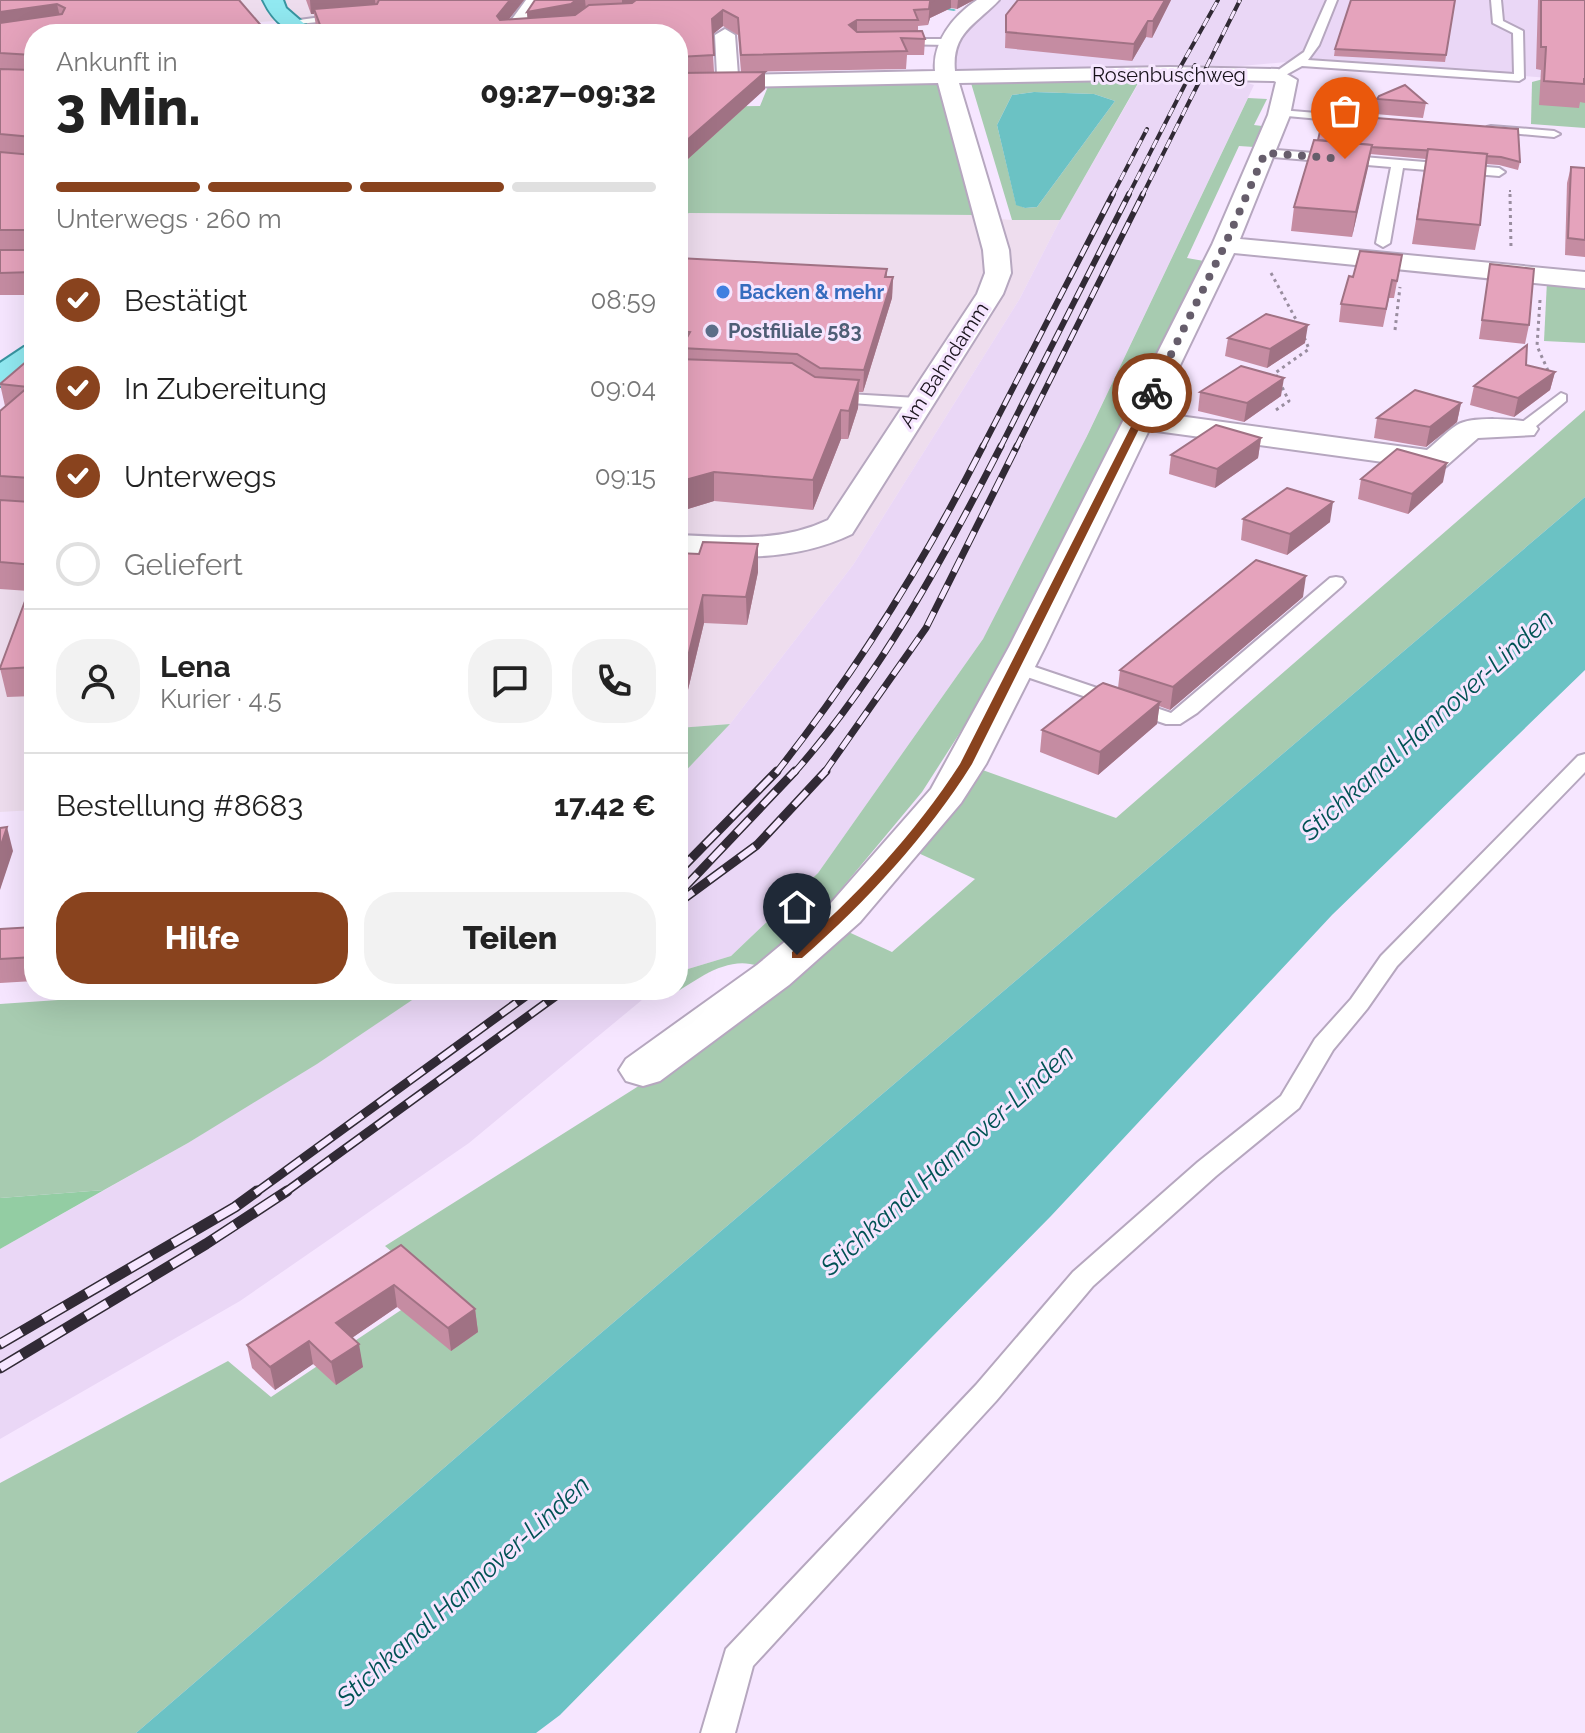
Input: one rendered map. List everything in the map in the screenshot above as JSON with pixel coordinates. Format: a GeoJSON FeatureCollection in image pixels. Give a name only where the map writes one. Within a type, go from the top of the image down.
{"type":"FeatureCollection","features":[{"type":"Feature","properties":{"kind":"main road"},"geometry":{"type":"LineString","coordinates":[[273,0],[278,11],[291,24]]}},
{"type":"Feature","properties":{"kind":"main road"},"geometry":{"type":"LineString","coordinates":[[0,377],[24,360]]}},
{"type":"Feature","properties":{"kind":"street"},"geometry":{"type":"LineString","coordinates":[[518,24],[535,0]]}},
{"type":"Feature","properties":{"kind":"street"},"geometry":{"type":"LineString","coordinates":[[949,42],[965,18],[990,0]]}},
{"type":"Feature","properties":{"kind":"street"},"geometry":{"type":"LineString","coordinates":[[725,35],[728,82]]}},
{"type":"Feature","properties":{"kind":"street","name":"Am Bahndamm"},"geometry":{"type":"LineString","coordinates":[[688,545],[781,545],[818,538],[840,527],[990,294],[998,273],[996,250],[944,67],[949,42]]}},
{"type":"Feature","properties":{"kind":"street","name":"Rosenbuschweg"},"geometry":{"type":"LineString","coordinates":[[643,1070],[773,975],[845,913],[947,795],[1016,667],[1225,245],[1280,113],[1290,69],[688,82]]}},
{"type":"Feature","properties":{"kind":"street"},"geometry":{"type":"LineString","coordinates":[[1225,245],[1585,280]]}},
{"type":"Feature","properties":{"kind":"street"},"geometry":{"type":"LineString","coordinates":[[1139,420],[1434,460],[1470,429],[1523,429]]}},
{"type":"Feature","properties":{"kind":"lane"},"geometry":{"type":"LineString","coordinates":[[1290,69],[1308,58],[1332,0]]}},
{"type":"Feature","properties":{"kind":"lane"},"geometry":{"type":"LineString","coordinates":[[1290,69],[1519,78],[1518,31],[1498,23],[1496,0]]}},
{"type":"Feature","properties":{"kind":"lane"},"geometry":{"type":"LineString","coordinates":[[326,24],[354,17]]}},
{"type":"Feature","properties":{"kind":"lane"},"geometry":{"type":"LineString","coordinates":[[887,42],[949,42]]}},
{"type":"Feature","properties":{"kind":"lane"},"geometry":{"type":"LineString","coordinates":[[1280,113],[1359,119]]}},
{"type":"Feature","properties":{"kind":"lane"},"geometry":{"type":"LineString","coordinates":[[1481,129],[1554,134]]}},
{"type":"Feature","properties":{"kind":"lane"},"geometry":{"type":"LineString","coordinates":[[1265,153],[1499,172]]}},
{"type":"Feature","properties":{"kind":"lane"},"geometry":{"type":"LineString","coordinates":[[1383,243],[1398,164]]}},
{"type":"Feature","properties":{"kind":"lane"},"geometry":{"type":"LineString","coordinates":[[815,397],[917,403]]}},
{"type":"Feature","properties":{"kind":"lane"},"geometry":{"type":"LineString","coordinates":[[1523,429],[1561,398]]}},
{"type":"Feature","properties":{"kind":"lane"},"geometry":{"type":"LineString","coordinates":[[1016,667],[1173,720],[1190,709],[1336,582]]}},
{"type":"Feature","properties":{"kind":"lane"},"geometry":{"type":"LineString","coordinates":[[718,1733],[738,1659],[986,1393],[1083,1279],[1207,1169],[1290,1102],[1324,1045],[1359,1004],[1389,961],[1585,760]]}},
{"type":"Feature","properties":{"kind":"path"},"geometry":{"type":"LineString","coordinates":[[1499,172],[1509,177],[1512,272]]}},
{"type":"Feature","properties":{"kind":"path"},"geometry":{"type":"LineString","coordinates":[[1240,435],[1289,401],[1275,373],[1309,349],[1291,308],[1265,263],[1266,249]]}},
{"type":"Feature","properties":{"kind":"path"},"geometry":{"type":"LineString","coordinates":[[1395,330],[1403,262]]}},
{"type":"Feature","properties":{"kind":"path"},"geometry":{"type":"LineString","coordinates":[[1541,275],[1537,346],[1561,398]]}},
{"type":"Feature","properties":{"kind":"shaded area"},"geometry":{"type":"Polygon","coordinates":[[[103,0],[377,0],[382,13],[235,24],[217,24],[103,0]]]}},
{"type":"Feature","properties":{"kind":"shaded area"},"geometry":{"type":"Polygon","coordinates":[[[990,0],[1585,0],[1585,81],[1320,59],[1230,67],[1226,76],[1254,85],[1032,551],[983,639],[818,873],[731,956],[688,969],[688,768],[730,724],[853,565],[1019,300],[1060,220],[1145,72],[946,75],[945,51],[990,0]]]}},
{"type":"Feature","properties":{"kind":"shaded area"},"geometry":{"type":"Polygon","coordinates":[[[1141,78],[1060,220],[1012,220],[971,83],[991,80],[1141,78]],[[1034,92],[1012,95],[997,125],[1016,204],[1025,208],[1037,207],[1115,101],[1094,94],[1034,92]]]}},
{"type":"Feature","properties":{"kind":"shaded area"},"geometry":{"type":"Polygon","coordinates":[[[1547,78],[1585,81],[1585,128],[1531,124],[1532,82],[1547,78]]]}},
{"type":"Feature","properties":{"kind":"shaded area"},"geometry":{"type":"Polygon","coordinates":[[[938,81],[978,215],[688,213],[688,107],[760,106],[769,84],[938,81]]]}},
{"type":"Feature","properties":{"kind":"shaded area"},"geometry":{"type":"Polygon","coordinates":[[[1248,98],[1267,99],[1254,125],[1262,126],[1254,147],[1239,146],[1187,258],[1204,261],[1004,664],[922,792],[827,906],[758,966],[734,964],[723,967],[688,985],[688,969],[731,956],[818,873],[983,639],[1087,436],[1248,98]]]}},
{"type":"Feature","properties":{"kind":"shaded area"},"geometry":{"type":"Polygon","coordinates":[[[688,213],[985,215],[987,218],[1012,220],[1060,220],[1019,300],[853,565],[730,724],[688,727],[688,213]]]}},
{"type":"Feature","properties":{"kind":"shaded area"},"geometry":{"type":"Polygon","coordinates":[[[1547,281],[1585,284],[1585,343],[1544,341],[1547,281]]]}},
{"type":"Feature","properties":{"kind":"shaded area"},"geometry":{"type":"Polygon","coordinates":[[[1585,410],[1585,497],[561,1367],[136,1733],[0,1733],[0,1483],[228,1361],[271,1397],[434,1288],[385,1246],[664,1070],[842,929],[892,952],[975,879],[916,852],[977,768],[1116,818],[1585,410]]]}},
{"type":"Feature","properties":{"kind":"shaded area"},"geometry":{"type":"Polygon","coordinates":[[[0,518],[24,520],[24,811],[0,812],[0,518]]]}},
{"type":"Feature","properties":{"kind":"shaded area"},"geometry":{"type":"Polygon","coordinates":[[[730,724],[688,768],[688,727],[730,724]]]}},
{"type":"Feature","properties":{"kind":"shaded area"},"geometry":{"type":"Polygon","coordinates":[[[58,1000],[412,1000],[317,1064],[104,1190],[0,1198],[0,1004],[58,1000]]]}},
{"type":"Feature","properties":{"kind":"shaded area"},"geometry":{"type":"Polygon","coordinates":[[[411,1000],[642,1000],[469,1143],[240,1301],[0,1439],[0,1249],[188,1143],[411,1000]]]}},
{"type":"Feature","properties":{"kind":"shaded area"},"geometry":{"type":"Polygon","coordinates":[[[104,1190],[0,1249],[0,1198],[104,1190]]]}},
{"type":"Feature","properties":{"kind":"water"},"geometry":{"type":"Polygon","coordinates":[[[1034,92],[1094,94],[1115,101],[1037,207],[1025,208],[1016,205],[997,125],[1012,95],[1034,92]]]}},
{"type":"Feature","properties":{"kind":"water","name":"Stichkanal Hannover-Linden"},"geometry":{"type":"Polygon","coordinates":[[[1585,497],[1585,670],[1332,915],[1051,1216],[560,1715],[536,1733],[136,1733],[561,1367],[1585,497]]]}},
{"type":"Feature","properties":{"kind":"building"},"geometry":{"type":"Polygon","coordinates":[[[0,0],[239,0],[260,24],[24,24],[24,54],[0,53],[0,23],[62,14],[65,8],[57,4],[0,12],[0,0]]]}},
{"type":"Feature","properties":{"kind":"building"},"geometry":{"type":"Polygon","coordinates":[[[379,0],[510,0],[497,16],[500,20],[575,15],[589,5],[632,3],[636,0],[934,0],[930,2],[929,9],[914,10],[918,20],[857,20],[849,25],[857,32],[922,31],[925,39],[901,38],[907,51],[741,55],[738,18],[723,10],[712,19],[714,55],[688,56],[688,24],[320,24],[314,9],[377,4],[379,0]]]}},
{"type":"Feature","properties":{"kind":"building"},"geometry":{"type":"Polygon","coordinates":[[[535,0],[576,0],[571,4],[527,12],[535,0]]]}},
{"type":"Feature","properties":{"kind":"building"},"geometry":{"type":"Polygon","coordinates":[[[1018,0],[1165,0],[1134,44],[1006,32],[1006,15],[1018,0]]]}},
{"type":"Feature","properties":{"kind":"building"},"geometry":{"type":"Polygon","coordinates":[[[1351,0],[1455,0],[1446,55],[1335,49],[1351,0]]]}},
{"type":"Feature","properties":{"kind":"building"},"geometry":{"type":"Polygon","coordinates":[[[1541,0],[1585,0],[1584,84],[1544,81],[1546,47],[1541,47],[1541,0]]]}},
{"type":"Feature","properties":{"kind":"building"},"geometry":{"type":"Polygon","coordinates":[[[0,69],[24,70],[24,136],[0,134],[0,69]]]}},
{"type":"Feature","properties":{"kind":"building"},"geometry":{"type":"Polygon","coordinates":[[[765,72],[688,139],[688,73],[765,72]]]}},
{"type":"Feature","properties":{"kind":"building"},"geometry":{"type":"Polygon","coordinates":[[[1405,85],[1426,103],[1377,99],[1379,96],[1405,85]]]}},
{"type":"Feature","properties":{"kind":"building"},"geometry":{"type":"Polygon","coordinates":[[[1324,114],[1518,129],[1520,162],[1487,154],[1371,147],[1318,140],[1324,114]]]}},
{"type":"Feature","properties":{"kind":"building"},"geometry":{"type":"Polygon","coordinates":[[[1314,140],[1372,145],[1356,212],[1294,207],[1314,140]]]}},
{"type":"Feature","properties":{"kind":"building"},"geometry":{"type":"Polygon","coordinates":[[[1428,149],[1487,154],[1480,225],[1417,219],[1428,149]]]}},
{"type":"Feature","properties":{"kind":"building"},"geometry":{"type":"Polygon","coordinates":[[[0,152],[24,154],[24,230],[0,230],[0,152]]]}},
{"type":"Feature","properties":{"kind":"building"},"geometry":{"type":"Polygon","coordinates":[[[1571,167],[1585,168],[1585,240],[1568,238],[1571,167]]]}},
{"type":"Feature","properties":{"kind":"building"},"geometry":{"type":"Polygon","coordinates":[[[0,250],[24,250],[24,272],[0,273],[0,250]]]}},
{"type":"Feature","properties":{"kind":"building"},"geometry":{"type":"Polygon","coordinates":[[[1360,251],[1402,255],[1397,281],[1392,280],[1386,309],[1341,304],[1360,251]]]}},
{"type":"Feature","properties":{"kind":"building"},"geometry":{"type":"Polygon","coordinates":[[[688,259],[887,269],[885,277],[893,277],[864,370],[820,368],[797,354],[688,348],[688,259]]]}},
{"type":"Feature","properties":{"kind":"building"},"geometry":{"type":"Polygon","coordinates":[[[1490,264],[1534,269],[1529,325],[1482,320],[1490,264]]]}},
{"type":"Feature","properties":{"kind":"building"},"geometry":{"type":"Polygon","coordinates":[[[1266,314],[1308,325],[1270,349],[1228,338],[1266,314]]]}},
{"type":"Feature","properties":{"kind":"building"},"geometry":{"type":"Polygon","coordinates":[[[1527,345],[1526,365],[1555,372],[1518,398],[1474,386],[1527,345]]]}},
{"type":"Feature","properties":{"kind":"building"},"geometry":{"type":"Polygon","coordinates":[[[688,359],[792,363],[815,377],[859,380],[849,411],[841,410],[813,480],[714,472],[688,479],[688,359]]]}},
{"type":"Feature","properties":{"kind":"building"},"geometry":{"type":"Polygon","coordinates":[[[24,364],[24,387],[0,384],[24,364]]]}},
{"type":"Feature","properties":{"kind":"building"},"geometry":{"type":"Polygon","coordinates":[[[1241,366],[1284,378],[1247,403],[1200,392],[1241,366]]]}},
{"type":"Feature","properties":{"kind":"building"},"geometry":{"type":"Polygon","coordinates":[[[24,390],[24,478],[0,476],[0,411],[24,390]]]}},
{"type":"Feature","properties":{"kind":"building"},"geometry":{"type":"Polygon","coordinates":[[[1415,390],[1461,403],[1430,427],[1377,418],[1415,390]]]}},
{"type":"Feature","properties":{"kind":"building"},"geometry":{"type":"Polygon","coordinates":[[[1216,425],[1261,438],[1217,469],[1171,455],[1216,425]]]}},
{"type":"Feature","properties":{"kind":"building"},"geometry":{"type":"Polygon","coordinates":[[[1397,449],[1447,463],[1412,494],[1361,479],[1397,449]]]}},
{"type":"Feature","properties":{"kind":"building"},"geometry":{"type":"Polygon","coordinates":[[[1287,488],[1333,502],[1290,534],[1243,519],[1287,488]]]}},
{"type":"Feature","properties":{"kind":"building"},"geometry":{"type":"Polygon","coordinates":[[[0,500],[24,502],[24,564],[0,562],[0,500]]]}},
{"type":"Feature","properties":{"kind":"building"},"geometry":{"type":"Polygon","coordinates":[[[703,542],[758,544],[746,597],[703,595],[688,657],[688,553],[699,554],[703,542]]]}},
{"type":"Feature","properties":{"kind":"building"},"geometry":{"type":"Polygon","coordinates":[[[1256,560],[1306,576],[1173,687],[1120,670],[1256,560]]]}},
{"type":"Feature","properties":{"kind":"building"},"geometry":{"type":"Polygon","coordinates":[[[24,604],[24,668],[0,668],[24,604]]]}},
{"type":"Feature","properties":{"kind":"building"},"geometry":{"type":"Polygon","coordinates":[[[1103,683],[1160,702],[1100,752],[1042,730],[1098,686],[1103,683]]]}},
{"type":"Feature","properties":{"kind":"building"},"geometry":{"type":"Polygon","coordinates":[[[7,827],[0,848],[0,828],[7,827]]]}},
{"type":"Feature","properties":{"kind":"building"},"geometry":{"type":"Polygon","coordinates":[[[24,928],[24,958],[0,959],[0,929],[24,928]]]}},
{"type":"Feature","properties":{"kind":"building"},"geometry":{"type":"Polygon","coordinates":[[[401,1245],[475,1309],[448,1328],[394,1285],[336,1323],[359,1344],[331,1362],[309,1341],[270,1367],[247,1345],[401,1245]]]}},
{"type":"Feature","properties":{"kind":"waterway"},"geometry":{"type":"LineString","coordinates":[[935,7],[954,10]]}},
{"type":"Feature","properties":{"kind":"railway"},"geometry":{"type":"LineString","coordinates":[[1177,73],[1218,0]]}},
{"type":"Feature","properties":{"kind":"railway"},"geometry":{"type":"LineString","coordinates":[[824,773],[926,628],[1240,0]]}},
{"type":"Feature","properties":{"kind":"railway"},"geometry":{"type":"LineString","coordinates":[[1128,196],[1195,65]]}},
{"type":"Feature","properties":{"kind":"railway"},"geometry":{"type":"LineString","coordinates":[[1112,196],[1147,129]]}},
{"type":"Feature","properties":{"kind":"railway"},"geometry":{"type":"LineString","coordinates":[[982,448],[1113,194]]}},
{"type":"Feature","properties":{"kind":"railway"},"geometry":{"type":"LineString","coordinates":[[1000,448],[1129,194]]}},
{"type":"Feature","properties":{"kind":"railway"},"geometry":{"type":"LineString","coordinates":[[776,773],[888,615],[983,446]]}},
{"type":"Feature","properties":{"kind":"railway"},"geometry":{"type":"LineString","coordinates":[[794,773],[854,698],[907,617],[1001,446]]}},
{"type":"Feature","properties":{"kind":"railway"},"geometry":{"type":"LineString","coordinates":[[688,862],[777,771]]}},
{"type":"Feature","properties":{"kind":"railway"},"geometry":{"type":"LineString","coordinates":[[688,884],[795,771]]}},
{"type":"Feature","properties":{"kind":"railway"},"geometry":{"type":"LineString","coordinates":[[688,896],[757,845],[826,771]]}},
{"type":"Feature","properties":{"kind":"railway"},"geometry":{"type":"LineString","coordinates":[[255,1193],[520,1000]]}},
{"type":"Feature","properties":{"kind":"railway"},"geometry":{"type":"LineString","coordinates":[[285,1193],[550,1000]]}},
{"type":"Feature","properties":{"kind":"railway"},"geometry":{"type":"LineString","coordinates":[[0,1344],[235,1207],[257,1191]]}},
{"type":"Feature","properties":{"kind":"railway"},"geometry":{"type":"LineString","coordinates":[[0,1368],[206,1244],[285,1193]]}},
{"type":"Feature","properties":{"kind":"way so far"},"geometry":{"type":"LineString","coordinates":[[1152,393],[1225,245],[1265,153],[1345,159]]}},
{"type":"Feature","properties":{"kind":"place","name":"Backen & mehr"},"geometry":{"type":"Point","coordinates":[723,292]}},
{"type":"Feature","properties":{"kind":"place","name":"Postfiliale 583"},"geometry":{"type":"Point","coordinates":[712,331]}},
{"type":"Feature","properties":{"kind":"route"},"geometry":{"type":"LineString","coordinates":[[797,955],[845,913],[947,795],[1027,647],[1152,393]]}}]}
